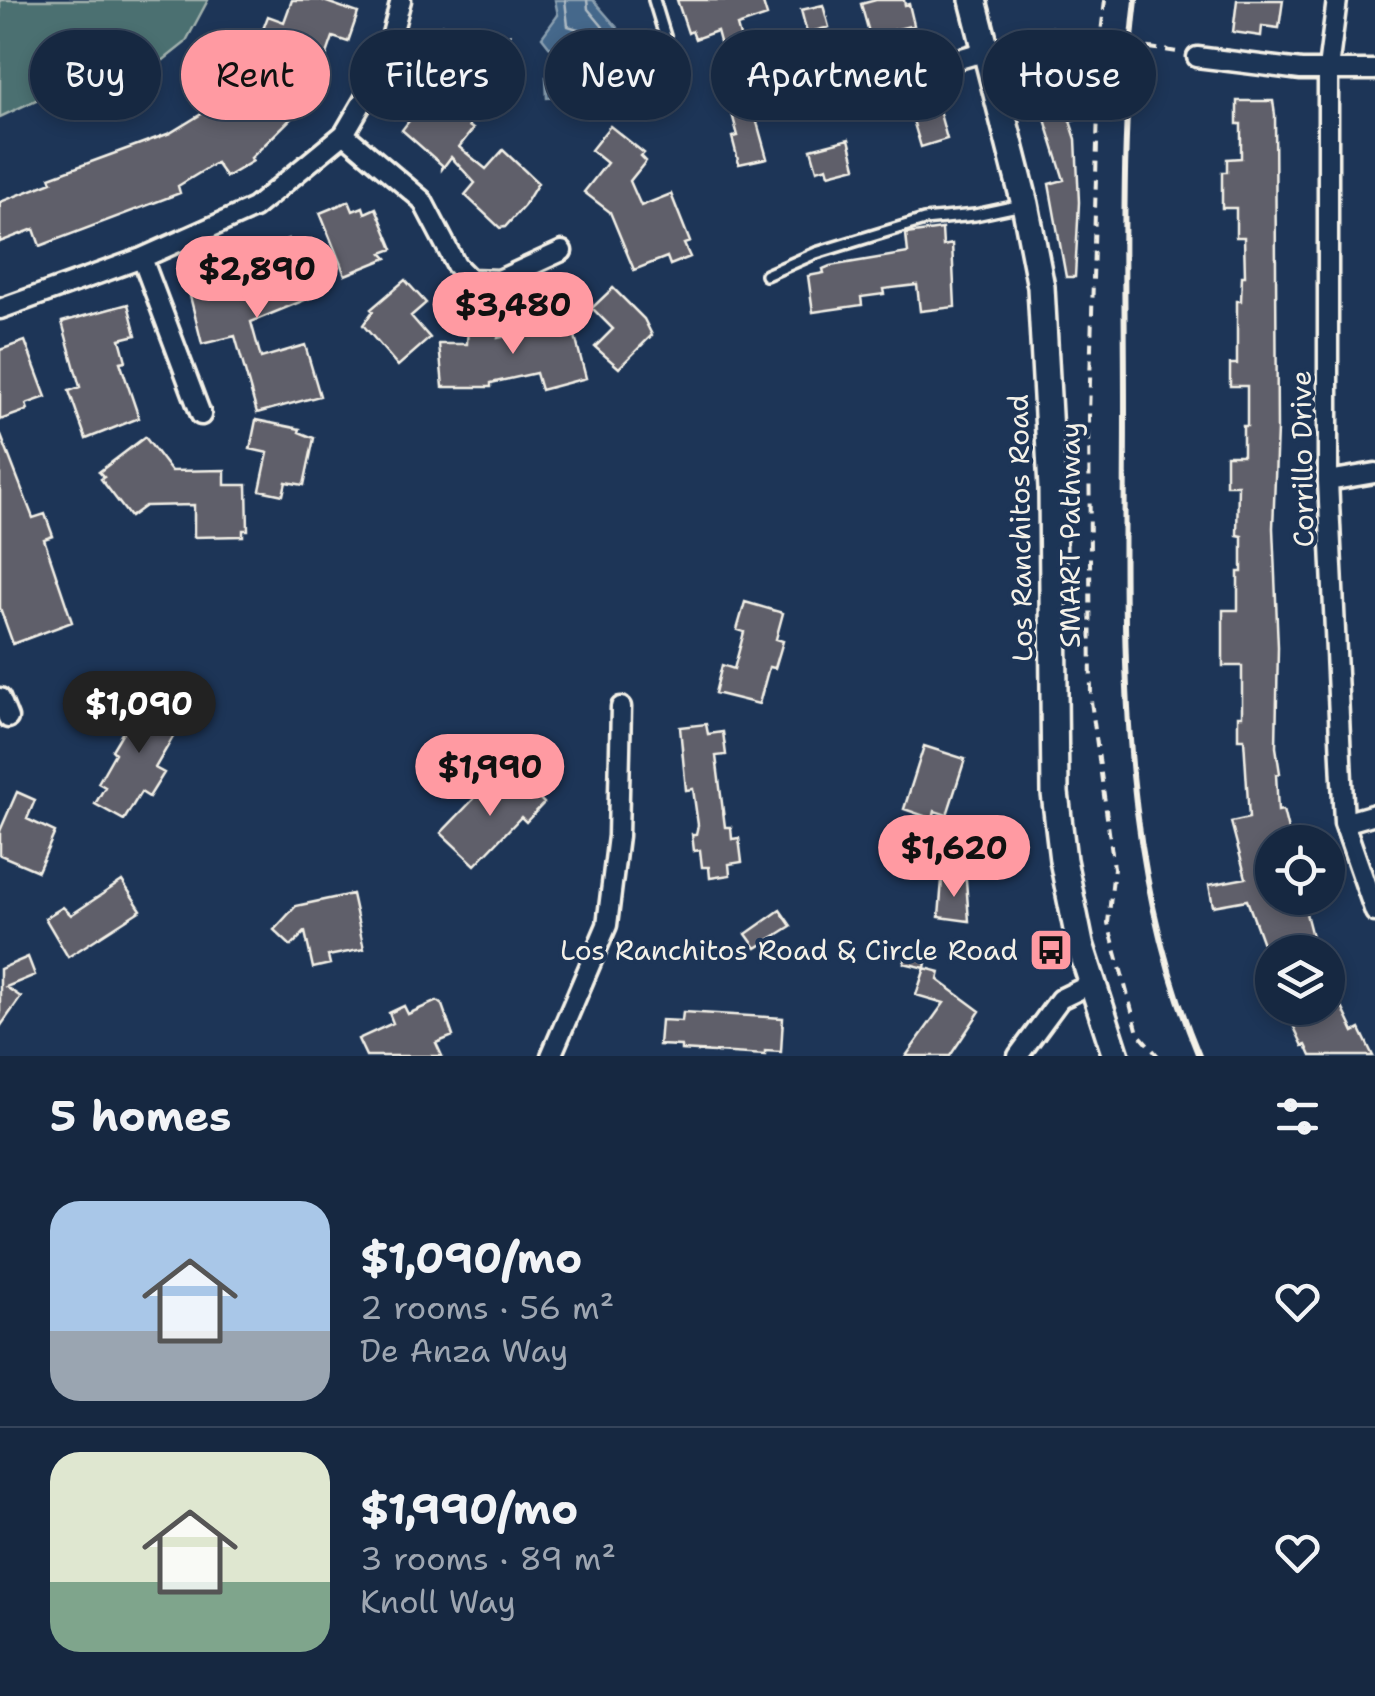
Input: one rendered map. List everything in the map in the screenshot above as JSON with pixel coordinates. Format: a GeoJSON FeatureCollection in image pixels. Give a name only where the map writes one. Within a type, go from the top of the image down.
{"type":"FeatureCollection","features":[{"type":"Feature","properties":{"kind":"main road","name":"Los Ranchitos Road"},"geometry":{"type":"LineString","coordinates":[[973,0],[983,38]]}},
{"type":"Feature","properties":{"kind":"main road","name":"Los Ranchitos Road"},"geometry":{"type":"LineString","coordinates":[[1004,120],[1041,287],[1049,389],[1055,793],[1069,896],[1090,984],[1116,1056]]}},
{"type":"Feature","properties":{"kind":"street"},"geometry":{"type":"LineString","coordinates":[[0,308],[142,258],[254,208],[344,134],[372,86],[401,0]]}},
{"type":"Feature","properties":{"kind":"street","name":"Corrillo Drive"},"geometry":{"type":"LineString","coordinates":[[1337,0],[1328,69],[1328,482],[1344,823],[1375,912]]}},
{"type":"Feature","properties":{"kind":"street"},"geometry":{"type":"LineString","coordinates":[[1198,57],[1301,70],[1375,70]]}},
{"type":"Feature","properties":{"kind":"street"},"geometry":{"type":"LineString","coordinates":[[344,134],[422,200],[456,265],[470,278],[499,280],[562,251]]}},
{"type":"Feature","properties":{"kind":"street"},"geometry":{"type":"LineString","coordinates":[[142,258],[201,416]]}},
{"type":"Feature","properties":{"kind":"street"},"geometry":{"type":"LineString","coordinates":[[1328,482],[1375,473]]}},
{"type":"Feature","properties":{"kind":"street"},"geometry":{"type":"LineString","coordinates":[[0,698],[8,718]]}},
{"type":"Feature","properties":{"kind":"street"},"geometry":{"type":"LineString","coordinates":[[551,1056],[607,924],[618,836],[621,707]]}},
{"type":"Feature","properties":{"kind":"street"},"geometry":{"type":"LineString","coordinates":[[1344,823],[1375,814]]}},
{"type":"Feature","properties":{"kind":"street"},"geometry":{"type":"LineString","coordinates":[[1018,1056],[1060,999],[1090,984]]}},
{"type":"Feature","properties":{"kind":"lane"},"geometry":{"type":"LineString","coordinates":[[654,0],[663,30]]}},
{"type":"Feature","properties":{"kind":"lane"},"geometry":{"type":"LineString","coordinates":[[766,275],[816,254],[924,220],[975,215],[1025,204]]}},
{"type":"Feature","properties":{"kind":"path","name":"SMART Pathway"},"geometry":{"type":"LineString","coordinates":[[1101,30],[1105,0]]}},
{"type":"Feature","properties":{"kind":"path"},"geometry":{"type":"LineString","coordinates":[[1156,47],[1198,57]]}},
{"type":"Feature","properties":{"kind":"path","name":"SMART Pathway"},"geometry":{"type":"LineString","coordinates":[[1098,120],[1090,397],[1090,701],[1114,868],[1108,923],[1138,1033],[1158,1056]]}},
{"type":"Feature","properties":{"kind":"green space"},"geometry":{"type":"Polygon","coordinates":[[[0,0],[208,0],[192,30],[181,30],[181,46],[161,62],[161,30],[30,30],[30,103],[0,117],[0,0]]]}},
{"type":"Feature","properties":{"kind":"water"},"geometry":{"type":"Polygon","coordinates":[[[555,0],[593,0],[619,30],[547,30],[558,15],[555,0]]]}},
{"type":"Feature","properties":{"kind":"building"},"geometry":{"type":"Polygon","coordinates":[[[292,0],[321,0],[358,13],[348,42],[333,37],[330,46],[330,30],[263,30],[268,16],[284,22],[292,0]]]}},
{"type":"Feature","properties":{"kind":"building"},"geometry":{"type":"Polygon","coordinates":[[[677,0],[762,0],[767,16],[737,26],[738,30],[711,30],[695,39],[692,31],[687,30],[677,0]]]}},
{"type":"Feature","properties":{"kind":"building"},"geometry":{"type":"Polygon","coordinates":[[[904,0],[905,5],[909,4],[914,25],[868,30],[861,4],[904,0]]]}},
{"type":"Feature","properties":{"kind":"building"},"geometry":{"type":"Polygon","coordinates":[[[1237,0],[1283,0],[1279,28],[1262,26],[1261,36],[1233,32],[1237,0]]]}},
{"type":"Feature","properties":{"kind":"building"},"geometry":{"type":"Polygon","coordinates":[[[823,5],[829,27],[806,30],[801,10],[823,5]]]}},
{"type":"Feature","properties":{"kind":"building"},"geometry":{"type":"Polygon","coordinates":[[[1237,101],[1273,101],[1277,429],[1273,528],[1278,647],[1276,747],[1280,773],[1276,774],[1278,811],[1283,810],[1287,825],[1255,825],[1255,915],[1306,915],[1312,935],[1260,935],[1247,900],[1213,906],[1209,885],[1246,878],[1231,822],[1249,818],[1244,739],[1238,739],[1242,666],[1223,666],[1223,610],[1238,610],[1238,572],[1242,572],[1242,536],[1237,535],[1238,485],[1226,485],[1226,455],[1243,455],[1243,426],[1247,426],[1247,386],[1230,386],[1230,364],[1237,364],[1237,301],[1241,301],[1245,276],[1244,237],[1236,237],[1236,208],[1222,208],[1222,172],[1227,172],[1227,159],[1241,158],[1241,124],[1237,124],[1237,101]]]}},
{"type":"Feature","properties":{"kind":"building"},"geometry":{"type":"Polygon","coordinates":[[[192,120],[290,120],[251,158],[253,161],[226,177],[216,163],[178,186],[180,193],[40,246],[34,229],[0,242],[0,202],[52,182],[50,177],[170,133],[192,120]]]}},
{"type":"Feature","properties":{"kind":"building"},"geometry":{"type":"Polygon","coordinates":[[[410,120],[469,120],[473,129],[459,147],[486,169],[503,150],[538,183],[524,206],[500,228],[465,195],[475,183],[451,157],[442,169],[402,130],[410,120]]]}},
{"type":"Feature","properties":{"kind":"building"},"geometry":{"type":"Polygon","coordinates":[[[734,120],[756,120],[767,158],[739,164],[732,137],[738,136],[734,120]]]}},
{"type":"Feature","properties":{"kind":"building"},"geometry":{"type":"Polygon","coordinates":[[[913,120],[942,120],[947,139],[921,147],[913,120]]]}},
{"type":"Feature","properties":{"kind":"building"},"geometry":{"type":"Polygon","coordinates":[[[1045,120],[1074,120],[1070,121],[1076,139],[1079,202],[1075,277],[1066,277],[1049,184],[1064,180],[1045,120]]]}},
{"type":"Feature","properties":{"kind":"building"},"geometry":{"type":"Polygon","coordinates":[[[610,126],[644,153],[641,156],[646,161],[630,181],[641,206],[671,194],[690,242],[684,244],[690,257],[670,265],[667,257],[634,270],[610,212],[584,192],[607,163],[591,150],[610,126]]]}},
{"type":"Feature","properties":{"kind":"building"},"geometry":{"type":"Polygon","coordinates":[[[849,139],[856,167],[829,174],[827,167],[817,170],[811,149],[849,139]]]}},
{"type":"Feature","properties":{"kind":"building"},"geometry":{"type":"Polygon","coordinates":[[[349,201],[353,211],[363,207],[365,213],[376,208],[393,249],[382,253],[387,258],[345,275],[320,213],[349,201]]]}},
{"type":"Feature","properties":{"kind":"building"},"geometry":{"type":"Polygon","coordinates":[[[942,229],[943,246],[952,244],[955,307],[920,311],[917,285],[883,289],[884,294],[861,297],[862,305],[813,312],[808,276],[824,273],[823,269],[830,266],[908,253],[906,234],[942,229]]]}},
{"type":"Feature","properties":{"kind":"building"},"geometry":{"type":"Polygon","coordinates":[[[288,239],[312,297],[251,322],[261,358],[305,345],[320,396],[257,413],[235,336],[202,344],[186,280],[243,265],[241,259],[288,239]]]}},
{"type":"Feature","properties":{"kind":"building"},"geometry":{"type":"Polygon","coordinates":[[[405,280],[426,303],[411,316],[430,338],[398,366],[363,325],[371,309],[405,280]]]}},
{"type":"Feature","properties":{"kind":"building"},"geometry":{"type":"Polygon","coordinates":[[[613,288],[644,319],[652,335],[619,368],[595,347],[613,329],[592,308],[613,288]]]}},
{"type":"Feature","properties":{"kind":"building"},"geometry":{"type":"Polygon","coordinates":[[[128,304],[136,335],[120,339],[126,361],[120,362],[139,418],[86,439],[69,391],[80,387],[62,322],[128,304]]]}},
{"type":"Feature","properties":{"kind":"building"},"geometry":{"type":"Polygon","coordinates":[[[571,321],[586,378],[541,390],[536,373],[491,383],[491,387],[443,387],[439,344],[467,344],[468,326],[499,326],[498,338],[571,321]]]}},
{"type":"Feature","properties":{"kind":"building"},"geometry":{"type":"Polygon","coordinates":[[[25,341],[46,397],[26,404],[28,410],[0,420],[0,350],[25,341]]]}},
{"type":"Feature","properties":{"kind":"building"},"geometry":{"type":"Polygon","coordinates":[[[256,420],[300,429],[299,432],[314,438],[304,485],[286,482],[283,495],[260,490],[268,453],[250,449],[256,420]]]}},
{"type":"Feature","properties":{"kind":"building"},"geometry":{"type":"Polygon","coordinates":[[[0,433],[33,518],[45,514],[53,536],[44,539],[72,622],[13,644],[0,608],[0,433]]]}},
{"type":"Feature","properties":{"kind":"building"},"geometry":{"type":"Polygon","coordinates":[[[145,437],[171,471],[225,470],[225,485],[247,485],[248,530],[243,530],[243,536],[194,537],[194,505],[145,506],[130,517],[99,472],[145,437]]]}},
{"type":"Feature","properties":{"kind":"building"},"geometry":{"type":"Polygon","coordinates":[[[745,602],[783,613],[776,639],[783,641],[775,668],[769,667],[759,704],[715,693],[722,665],[734,669],[744,632],[737,630],[745,602]]]}},
{"type":"Feature","properties":{"kind":"building"},"geometry":{"type":"Polygon","coordinates":[[[151,693],[187,713],[155,768],[164,773],[149,797],[141,792],[124,820],[95,804],[105,787],[98,783],[115,753],[112,750],[151,693]]]}},
{"type":"Feature","properties":{"kind":"building"},"geometry":{"type":"Polygon","coordinates":[[[706,724],[708,734],[723,732],[726,755],[716,756],[725,827],[731,827],[732,839],[739,838],[742,862],[729,864],[730,875],[710,878],[709,867],[702,867],[700,850],[694,851],[692,834],[696,834],[698,825],[693,789],[686,790],[680,727],[706,724]]]}},
{"type":"Feature","properties":{"kind":"building"},"geometry":{"type":"Polygon","coordinates":[[[924,746],[965,759],[947,815],[935,811],[933,819],[904,809],[924,746]]]}},
{"type":"Feature","properties":{"kind":"building"},"geometry":{"type":"Polygon","coordinates":[[[491,781],[506,795],[510,791],[513,795],[524,783],[544,803],[526,822],[521,817],[475,865],[441,833],[491,781]]]}},
{"type":"Feature","properties":{"kind":"building"},"geometry":{"type":"Polygon","coordinates":[[[17,792],[35,800],[27,819],[55,832],[38,871],[0,855],[0,831],[17,792]]]}},
{"type":"Feature","properties":{"kind":"building"},"geometry":{"type":"Polygon","coordinates":[[[942,880],[966,880],[969,921],[939,917],[942,880]]]}},
{"type":"Feature","properties":{"kind":"building"},"geometry":{"type":"Polygon","coordinates":[[[122,881],[141,910],[68,957],[45,918],[63,907],[71,915],[122,881]]]}},
{"type":"Feature","properties":{"kind":"building"},"geometry":{"type":"Polygon","coordinates":[[[352,894],[364,949],[328,956],[330,964],[313,968],[305,932],[291,946],[274,930],[296,906],[352,894]]]}},
{"type":"Feature","properties":{"kind":"building"},"geometry":{"type":"Polygon","coordinates":[[[780,910],[791,926],[756,948],[746,934],[780,910]]]}},
{"type":"Feature","properties":{"kind":"building"},"geometry":{"type":"Polygon","coordinates":[[[908,946],[928,951],[925,968],[904,963],[908,946]]]}},
{"type":"Feature","properties":{"kind":"building"},"geometry":{"type":"Polygon","coordinates":[[[28,957],[35,975],[6,987],[21,997],[0,1027],[0,969],[28,957]]]}},
{"type":"Feature","properties":{"kind":"building"},"geometry":{"type":"Polygon","coordinates":[[[925,968],[940,972],[938,980],[980,1011],[950,1056],[906,1056],[944,1003],[916,995],[925,968]]]}},
{"type":"Feature","properties":{"kind":"building"},"geometry":{"type":"Polygon","coordinates":[[[437,1001],[453,1036],[436,1043],[442,1056],[366,1056],[358,1039],[393,1023],[389,1013],[404,1006],[408,1014],[437,1001]]]}},
{"type":"Feature","properties":{"kind":"building"},"geometry":{"type":"Polygon","coordinates":[[[683,1012],[783,1018],[781,1052],[765,1051],[765,1055],[659,1045],[661,1020],[682,1021],[683,1012]]]}},
{"type":"Feature","properties":{"kind":"building"},"geometry":{"type":"Polygon","coordinates":[[[1345,1013],[1354,1032],[1360,1029],[1373,1056],[1311,1056],[1293,1025],[1345,1025],[1345,1013]]]}},
{"type":"Feature","properties":{"kind":"railway"},"geometry":{"type":"LineString","coordinates":[[1136,0],[1124,204],[1124,572],[1130,736],[1151,898],[1171,978],[1199,1056]]}},
{"type":"Feature","properties":{"kind":"place","name":"Los Ranchitos Road & Circle Road"},"geometry":{"type":"Point","coordinates":[1051,950]}}]}
